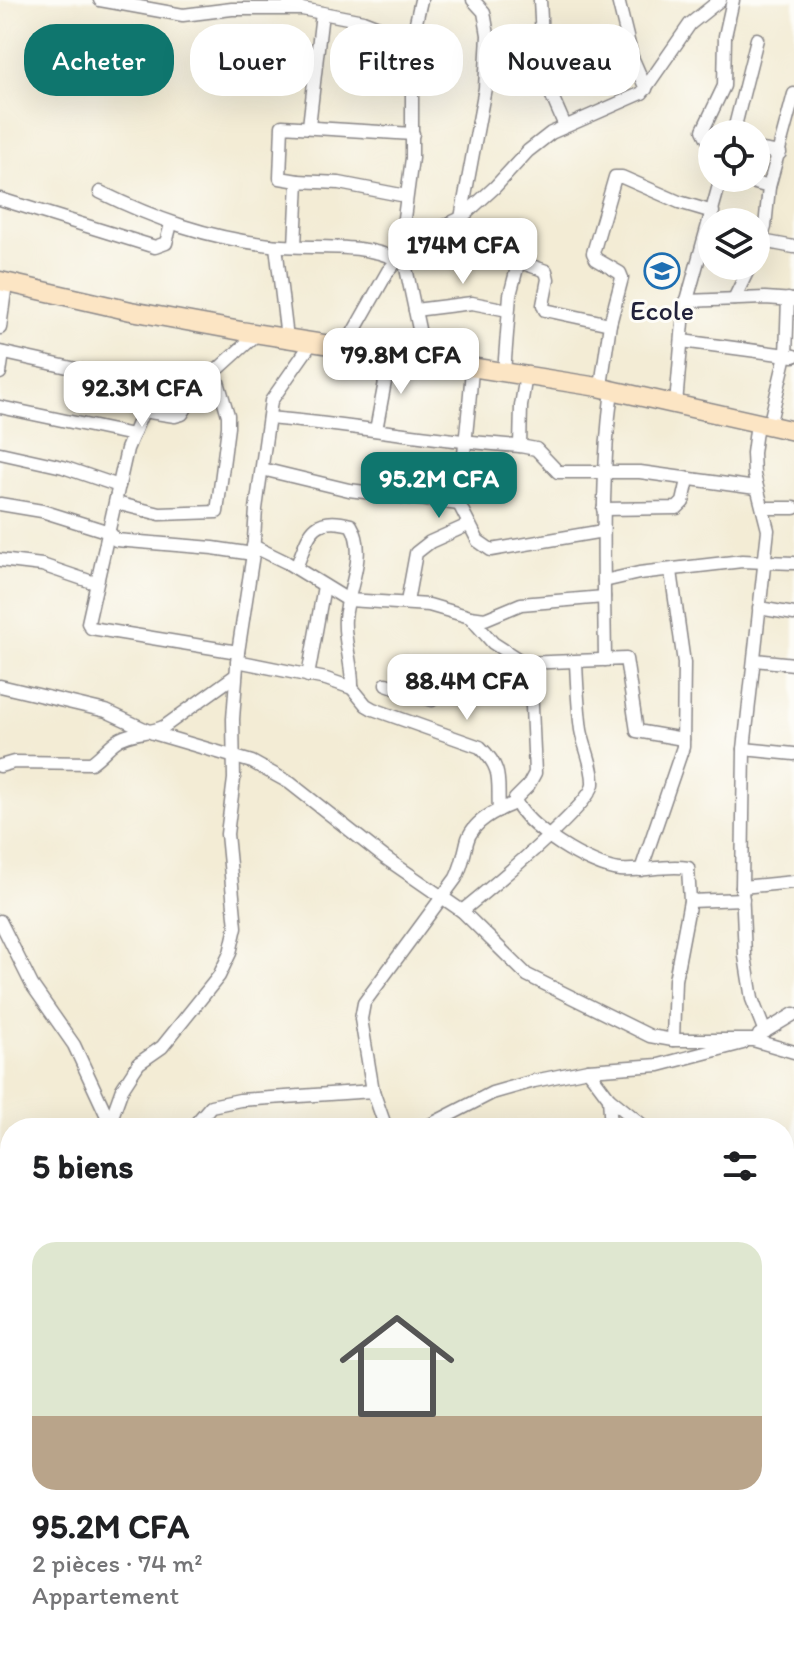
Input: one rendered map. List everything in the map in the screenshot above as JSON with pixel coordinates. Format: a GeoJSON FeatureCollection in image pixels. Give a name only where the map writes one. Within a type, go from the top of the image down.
{"type":"FeatureCollection","features":[{"type":"Feature","properties":{"kind":"street"},"geometry":{"type":"LineString","coordinates":[[100,0],[183,15],[232,9],[302,9],[371,24]]}},
{"type":"Feature","properties":{"kind":"street"},"geometry":{"type":"LineString","coordinates":[[416,24],[421,0]]}},
{"type":"Feature","properties":{"kind":"street"},"geometry":{"type":"LineString","coordinates":[[461,218],[485,88],[488,35],[484,12],[473,0]]}},
{"type":"Feature","properties":{"kind":"street"},"geometry":{"type":"LineString","coordinates":[[540,0],[548,87],[565,126]]}},
{"type":"Feature","properties":{"kind":"street"},"geometry":{"type":"LineString","coordinates":[[618,0],[632,57],[646,89]]}},
{"type":"Feature","properties":{"kind":"street"},"geometry":{"type":"LineString","coordinates":[[345,347],[388,271],[418,240],[461,218],[528,151],[551,133],[621,104],[646,89],[690,24],[720,0]]}},
{"type":"Feature","properties":{"kind":"street"},"geometry":{"type":"LineString","coordinates":[[708,120],[724,86],[725,36],[733,0]]}},
{"type":"Feature","properties":{"kind":"street"},"geometry":{"type":"LineString","coordinates":[[309,126],[322,13]]}},
{"type":"Feature","properties":{"kind":"street"},"geometry":{"type":"LineString","coordinates":[[737,120],[757,39]]}},
{"type":"Feature","properties":{"kind":"street"},"geometry":{"type":"LineString","coordinates":[[770,184],[794,94]]}},
{"type":"Feature","properties":{"kind":"street"},"geometry":{"type":"LineString","coordinates":[[413,96],[413,134],[400,257],[426,362]]}},
{"type":"Feature","properties":{"kind":"street"},"geometry":{"type":"LineString","coordinates":[[406,196],[339,183],[280,178],[281,128],[309,126],[413,134]]}},
{"type":"Feature","properties":{"kind":"street"},"geometry":{"type":"LineString","coordinates":[[770,151],[780,153]]}},
{"type":"Feature","properties":{"kind":"street"},"geometry":{"type":"LineString","coordinates":[[605,660],[605,388],[602,379],[610,324],[622,276],[596,259],[593,253],[615,177],[622,177],[699,208]]}},
{"type":"Feature","properties":{"kind":"street"},"geometry":{"type":"LineString","coordinates":[[295,246],[298,181]]}},
{"type":"Feature","properties":{"kind":"street"},"geometry":{"type":"LineString","coordinates":[[100,192],[171,224],[254,243],[400,257]]}},
{"type":"Feature","properties":{"kind":"street"},"geometry":{"type":"LineString","coordinates":[[0,199],[155,247],[166,243],[171,224]]}},
{"type":"Feature","properties":{"kind":"street"},"geometry":{"type":"LineString","coordinates":[[439,229],[457,240],[548,273],[545,310],[610,324]]}},
{"type":"Feature","properties":{"kind":"street"},"geometry":{"type":"LineString","coordinates":[[770,242],[794,247]]}},
{"type":"Feature","properties":{"kind":"street"},"geometry":{"type":"LineString","coordinates":[[276,246],[287,338]]}},
{"type":"Feature","properties":{"kind":"street"},"geometry":{"type":"LineString","coordinates":[[504,372],[508,310],[519,260]]}},
{"type":"Feature","properties":{"kind":"street"},"geometry":{"type":"LineString","coordinates":[[676,404],[686,301],[698,261]]}},
{"type":"Feature","properties":{"kind":"street"},"geometry":{"type":"LineString","coordinates":[[734,299],[743,280]]}},
{"type":"Feature","properties":{"kind":"street"},"geometry":{"type":"LineString","coordinates":[[0,328],[3,282],[131,311],[426,362],[605,388],[794,431]]}},
{"type":"Feature","properties":{"kind":"street"},"geometry":{"type":"LineString","coordinates":[[686,301],[791,299],[790,355],[753,453],[756,488],[768,530],[744,749],[742,893],[745,956],[752,999],[765,1032]]}},
{"type":"Feature","properties":{"kind":"street"},"geometry":{"type":"LineString","coordinates":[[415,310],[472,303],[508,310]]}},
{"type":"Feature","properties":{"kind":"street"},"geometry":{"type":"LineString","coordinates":[[143,411],[175,416],[182,414],[215,372],[258,333]]}},
{"type":"Feature","properties":{"kind":"street"},"geometry":{"type":"LineString","coordinates":[[112,1118],[122,1089],[139,1063],[162,1047],[219,976],[230,953],[236,927],[227,834],[234,757],[237,656],[271,401],[313,341]]}},
{"type":"Feature","properties":{"kind":"street"},"geometry":{"type":"LineString","coordinates":[[682,341],[790,355]]}},
{"type":"Feature","properties":{"kind":"street"},"geometry":{"type":"LineString","coordinates":[[0,373],[2,353],[126,380],[143,411]]}},
{"type":"Feature","properties":{"kind":"street"},"geometry":{"type":"LineString","coordinates":[[376,430],[390,355]]}},
{"type":"Feature","properties":{"kind":"street"},"geometry":{"type":"LineString","coordinates":[[472,368],[459,504],[478,541],[491,550],[603,531]]}},
{"type":"Feature","properties":{"kind":"street"},"geometry":{"type":"LineString","coordinates":[[116,503],[160,514],[217,512],[228,415],[215,372]]}},
{"type":"Feature","properties":{"kind":"street"},"geometry":{"type":"LineString","coordinates":[[520,446],[526,375]]}},
{"type":"Feature","properties":{"kind":"street"},"geometry":{"type":"LineString","coordinates":[[0,407],[133,435]]}},
{"type":"Feature","properties":{"kind":"street"},"geometry":{"type":"LineString","coordinates":[[143,411],[127,449],[95,583],[88,623],[91,628],[237,656],[352,688],[373,709],[480,747],[493,760],[497,770],[499,810]]}},
{"type":"Feature","properties":{"kind":"street"},"geometry":{"type":"LineString","coordinates":[[269,418],[467,443],[520,446],[536,449],[558,472],[640,472],[756,488]]}},
{"type":"Feature","properties":{"kind":"street"},"geometry":{"type":"LineString","coordinates":[[0,453],[63,467],[119,486]]}},
{"type":"Feature","properties":{"kind":"street"},"geometry":{"type":"LineString","coordinates":[[262,469],[349,490],[459,504]]}},
{"type":"Feature","properties":{"kind":"street"},"geometry":{"type":"LineString","coordinates":[[603,509],[677,508],[683,502],[688,480]]}},
{"type":"Feature","properties":{"kind":"street"},"geometry":{"type":"LineString","coordinates":[[0,504],[42,511],[109,532],[116,540],[253,550],[296,568],[348,600],[407,602],[470,617],[490,618],[529,602],[604,597]]}},
{"type":"Feature","properties":{"kind":"street"},"geometry":{"type":"LineString","coordinates":[[763,508],[794,508]]}},
{"type":"Feature","properties":{"kind":"street"},"geometry":{"type":"LineString","coordinates":[[296,568],[314,527],[333,521],[351,525],[356,534],[357,551],[345,626],[352,665],[352,688]]}},
{"type":"Feature","properties":{"kind":"street"},"geometry":{"type":"LineString","coordinates":[[407,602],[414,556],[418,550],[446,533],[468,525]]}},
{"type":"Feature","properties":{"kind":"street"},"geometry":{"type":"LineString","coordinates":[[0,560],[42,565],[95,583]]}},
{"type":"Feature","properties":{"kind":"street"},"geometry":{"type":"LineString","coordinates":[[604,581],[639,573],[712,564],[794,563]]}},
{"type":"Feature","properties":{"kind":"street"},"geometry":{"type":"LineString","coordinates":[[641,870],[682,753],[684,663],[671,571]]}},
{"type":"Feature","properties":{"kind":"street"},"geometry":{"type":"LineString","coordinates":[[308,676],[324,586]]}},
{"type":"Feature","properties":{"kind":"street"},"geometry":{"type":"LineString","coordinates":[[759,608],[794,614]]}},
{"type":"Feature","properties":{"kind":"street"},"geometry":{"type":"LineString","coordinates":[[470,617],[493,643],[527,663]]}},
{"type":"Feature","properties":{"kind":"street"},"geometry":{"type":"LineString","coordinates":[[386,684],[432,700],[436,698],[443,676],[447,674],[527,663],[628,659],[638,733],[683,739]]}},
{"type":"Feature","properties":{"kind":"street"},"geometry":{"type":"LineString","coordinates":[[755,660],[794,664]]}},
{"type":"Feature","properties":{"kind":"street"},"geometry":{"type":"LineString","coordinates":[[515,803],[535,773],[527,663]]}},
{"type":"Feature","properties":{"kind":"street"},"geometry":{"type":"LineString","coordinates":[[462,911],[508,874],[579,808],[593,788],[581,726],[576,663]]}},
{"type":"Feature","properties":{"kind":"street"},"geometry":{"type":"LineString","coordinates":[[0,766],[14,762],[91,763],[116,741],[153,733],[236,675]]}},
{"type":"Feature","properties":{"kind":"street"},"geometry":{"type":"LineString","coordinates":[[0,686],[106,711],[153,733],[252,762],[290,783],[384,857],[462,911],[527,975],[650,1036],[673,1040],[753,1040],[794,1052]]}},
{"type":"Feature","properties":{"kind":"street"},"geometry":{"type":"LineString","coordinates":[[744,749],[794,754]]}},
{"type":"Feature","properties":{"kind":"street"},"geometry":{"type":"LineString","coordinates":[[515,803],[568,849],[596,865],[625,871],[688,868],[690,901],[675,980],[673,1040]]}},
{"type":"Feature","properties":{"kind":"street"},"geometry":{"type":"LineString","coordinates":[[382,1118],[373,1091],[361,1019],[364,1003],[461,869],[471,831],[499,810],[515,803]]}},
{"type":"Feature","properties":{"kind":"street"},"geometry":{"type":"LineString","coordinates":[[690,901],[794,882]]}},
{"type":"Feature","properties":{"kind":"street"},"geometry":{"type":"LineString","coordinates":[[0,921],[32,985],[74,1045],[107,1118]]}},
{"type":"Feature","properties":{"kind":"street"},"geometry":{"type":"LineString","coordinates":[[443,1118],[492,1093],[588,1070],[659,1065],[696,1057],[753,1040],[794,1014]]}},
{"type":"Feature","properties":{"kind":"street"},"geometry":{"type":"LineString","coordinates":[[588,1070],[609,1098],[634,1118]]}},
{"type":"Feature","properties":{"kind":"street"},"geometry":{"type":"LineString","coordinates":[[201,1118],[211,1106],[240,1100],[373,1091]]}},
{"type":"Feature","properties":{"kind":"street"},"geometry":{"type":"LineString","coordinates":[[609,1098],[610,1118]]}},
{"type":"Feature","properties":{"kind":"place","name":"Ecole"},"geometry":{"type":"Point","coordinates":[662,271]}}]}
